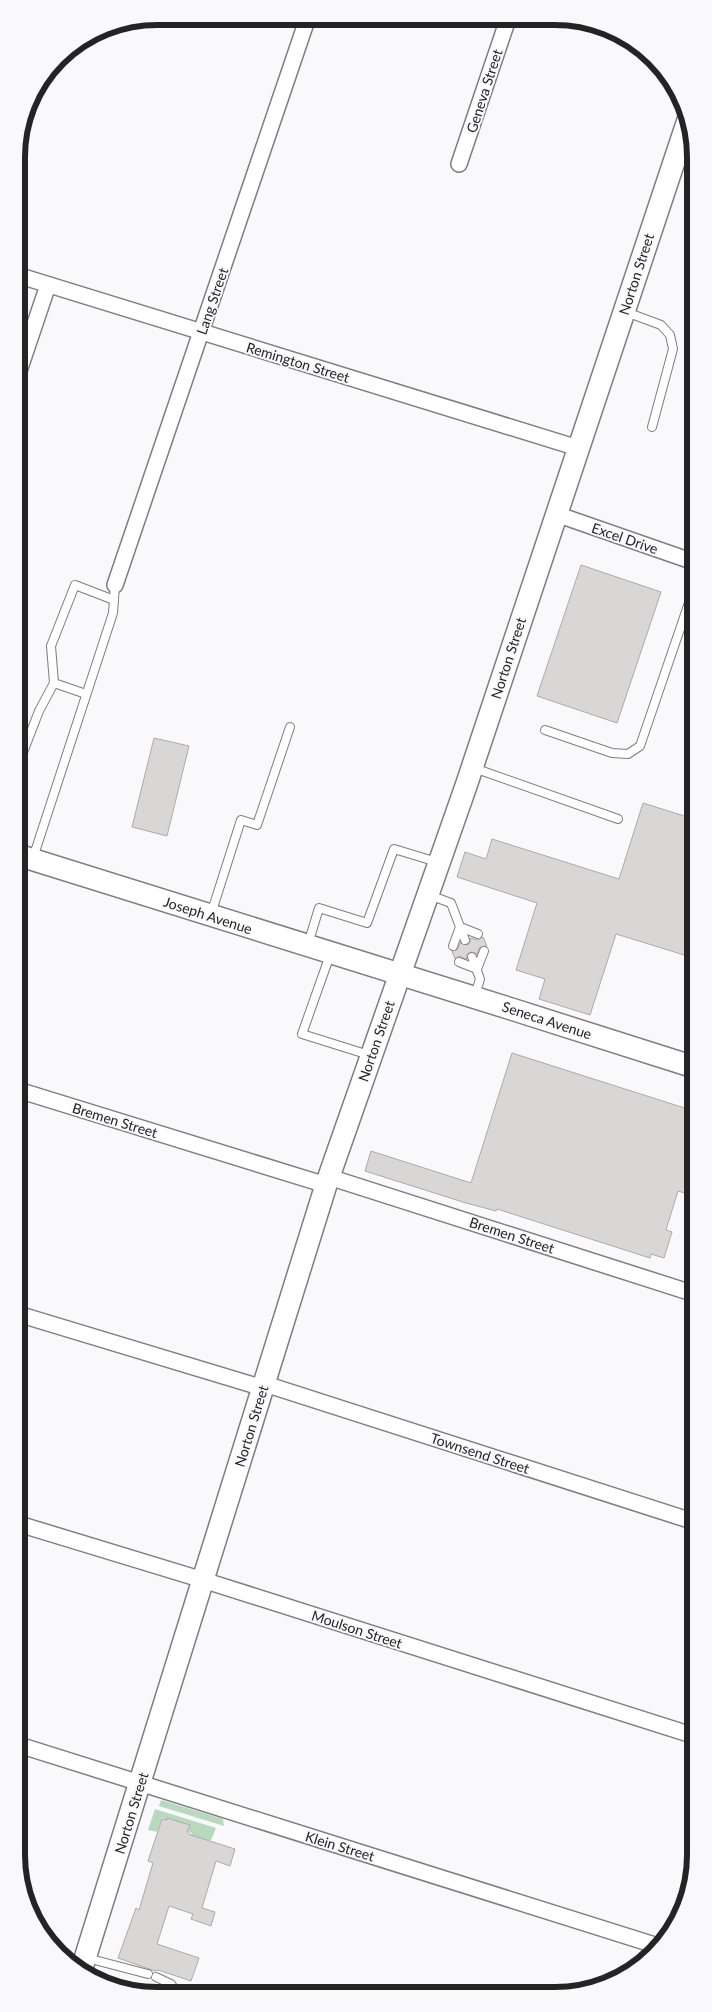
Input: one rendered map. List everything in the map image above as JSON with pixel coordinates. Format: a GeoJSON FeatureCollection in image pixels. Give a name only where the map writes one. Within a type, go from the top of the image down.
{"type":"FeatureCollection","features":[{"type":"Feature","properties":{"kind":"main road","name":"Norton Street"},"geometry":{"type":"LineString","coordinates":[[84,1963],[328,1181],[472,768],[684,132]]}},
{"type":"Feature","properties":{"kind":"main road","name":"Joseph Avenue"},"geometry":{"type":"LineString","coordinates":[[25,857],[210,916],[399,973]]}},
{"type":"Feature","properties":{"kind":"main road","name":"Seneca Avenue"},"geometry":{"type":"LineString","coordinates":[[399,973],[687,1065]]}},
{"type":"Feature","properties":{"kind":"street","name":"Lang Street"},"geometry":{"type":"LineString","coordinates":[[115,593],[305,25]]}},
{"type":"Feature","properties":{"kind":"street","name":"Geneva Street"},"geometry":{"type":"LineString","coordinates":[[459,164],[506,25]]}},
{"type":"Feature","properties":{"kind":"street","name":"Remington Street"},"geometry":{"type":"LineString","coordinates":[[25,278],[578,448]]}},
{"type":"Feature","properties":{"kind":"street"},"geometry":{"type":"LineString","coordinates":[[25,353],[48,285]]}},
{"type":"Feature","properties":{"kind":"street","name":"Excel Drive"},"geometry":{"type":"LineString","coordinates":[[556,514],[687,560]]}},
{"type":"Feature","properties":{"kind":"street","name":"Bremen Street"},"geometry":{"type":"LineString","coordinates":[[25,1092],[328,1181],[687,1292]]}},
{"type":"Feature","properties":{"kind":"street","name":"Townsend Street"},"geometry":{"type":"LineString","coordinates":[[25,1316],[264,1386],[687,1519]]}},
{"type":"Feature","properties":{"kind":"street","name":"Moulson Street"},"geometry":{"type":"LineString","coordinates":[[25,1526],[204,1580],[687,1733]]}},
{"type":"Feature","properties":{"kind":"street","name":"Klein Street"},"geometry":{"type":"LineString","coordinates":[[25,1747],[651,1945]]}},
{"type":"Feature","properties":{"kind":"lane"},"geometry":{"type":"LineString","coordinates":[[624,311],[661,325],[670,335],[673,349],[652,427]]}},
{"type":"Feature","properties":{"kind":"lane"},"geometry":{"type":"LineString","coordinates":[[25,749],[39,711],[54,683],[51,646],[75,585],[115,593],[113,613],[86,694],[25,857]]}},
{"type":"Feature","properties":{"kind":"lane"},"geometry":{"type":"LineString","coordinates":[[545,730],[612,753],[628,754],[640,746],[687,608]]}},
{"type":"Feature","properties":{"kind":"lane"},"geometry":{"type":"LineString","coordinates":[[54,683],[86,694]]}},
{"type":"Feature","properties":{"kind":"lane"},"geometry":{"type":"LineString","coordinates":[[210,916],[241,820],[257,826],[290,727]]}},
{"type":"Feature","properties":{"kind":"lane"},"geometry":{"type":"LineString","coordinates":[[472,768],[618,819]]}},
{"type":"Feature","properties":{"kind":"lane"},"geometry":{"type":"LineString","coordinates":[[308,946],[320,908],[368,923],[394,849],[439,862]]}},
{"type":"Feature","properties":{"kind":"lane"},"geometry":{"type":"LineString","coordinates":[[427,894],[451,903],[465,940]]}},
{"type":"Feature","properties":{"kind":"lane"},"geometry":{"type":"LineString","coordinates":[[460,927],[478,934]]}},
{"type":"Feature","properties":{"kind":"lane"},"geometry":{"type":"LineString","coordinates":[[453,946],[460,927]]}},
{"type":"Feature","properties":{"kind":"lane"},"geometry":{"type":"LineString","coordinates":[[477,969],[484,951]]}},
{"type":"Feature","properties":{"kind":"lane"},"geometry":{"type":"LineString","coordinates":[[331,953],[302,1034],[370,1056]]}},
{"type":"Feature","properties":{"kind":"lane"},"geometry":{"type":"LineString","coordinates":[[472,957],[480,979],[475,997]]}},
{"type":"Feature","properties":{"kind":"lane"},"geometry":{"type":"LineString","coordinates":[[459,962],[477,969]]}},
{"type":"Feature","properties":{"kind":"lane"},"geometry":{"type":"LineString","coordinates":[[84,1963],[148,1974]]}},
{"type":"Feature","properties":{"kind":"lane"},"geometry":{"type":"LineString","coordinates":[[156,1977],[171,1984],[173,1987]]}},
{"type":"Feature","properties":{"kind":"green space"},"geometry":{"type":"Polygon","coordinates":[[[161,1800],[223,1819],[224,1826],[159,1806],[161,1800]]]}},
{"type":"Feature","properties":{"kind":"green space"},"geometry":{"type":"Polygon","coordinates":[[[155,1809],[216,1828],[211,1840],[208,1840],[206,1845],[187,1847],[192,1833],[188,1832],[190,1825],[162,1818],[157,1832],[148,1830],[155,1809]]]}},
{"type":"Feature","properties":{"kind":"building"},"geometry":{"type":"Polygon","coordinates":[[[581,565],[661,592],[617,723],[537,696],[581,565]]]}},
{"type":"Feature","properties":{"kind":"building"},"geometry":{"type":"Polygon","coordinates":[[[154,738],[189,746],[167,836],[132,827],[154,738]]]}},
{"type":"Feature","properties":{"kind":"building"},"geometry":{"type":"Polygon","coordinates":[[[643,803],[687,817],[687,956],[616,934],[590,1015],[539,999],[545,979],[516,970],[537,903],[457,877],[465,852],[486,859],[492,839],[619,879],[643,803]]]}},
{"type":"Feature","properties":{"kind":"building"},"geometry":{"type":"Polygon","coordinates":[[[483,937],[487,946],[480,947],[477,954],[471,952],[467,954],[467,959],[459,956],[455,959],[452,951],[457,950],[460,943],[467,945],[470,943],[470,938],[478,940],[483,937]]]}},
{"type":"Feature","properties":{"kind":"building"},"geometry":{"type":"Polygon","coordinates":[[[512,1053],[687,1109],[687,1194],[678,1191],[666,1230],[672,1232],[664,1258],[651,1254],[650,1258],[497,1209],[496,1211],[466,1203],[365,1171],[371,1151],[471,1183],[512,1053]]]}},
{"type":"Feature","properties":{"kind":"building"},"geometry":{"type":"Polygon","coordinates":[[[167,1818],[190,1825],[187,1832],[191,1835],[235,1849],[230,1866],[216,1861],[202,1908],[215,1912],[211,1926],[191,1919],[193,1914],[169,1906],[157,1944],[199,1958],[191,1981],[118,1958],[136,1908],[139,1910],[153,1863],[148,1861],[162,1819],[167,1820],[167,1818]]]}}]}
